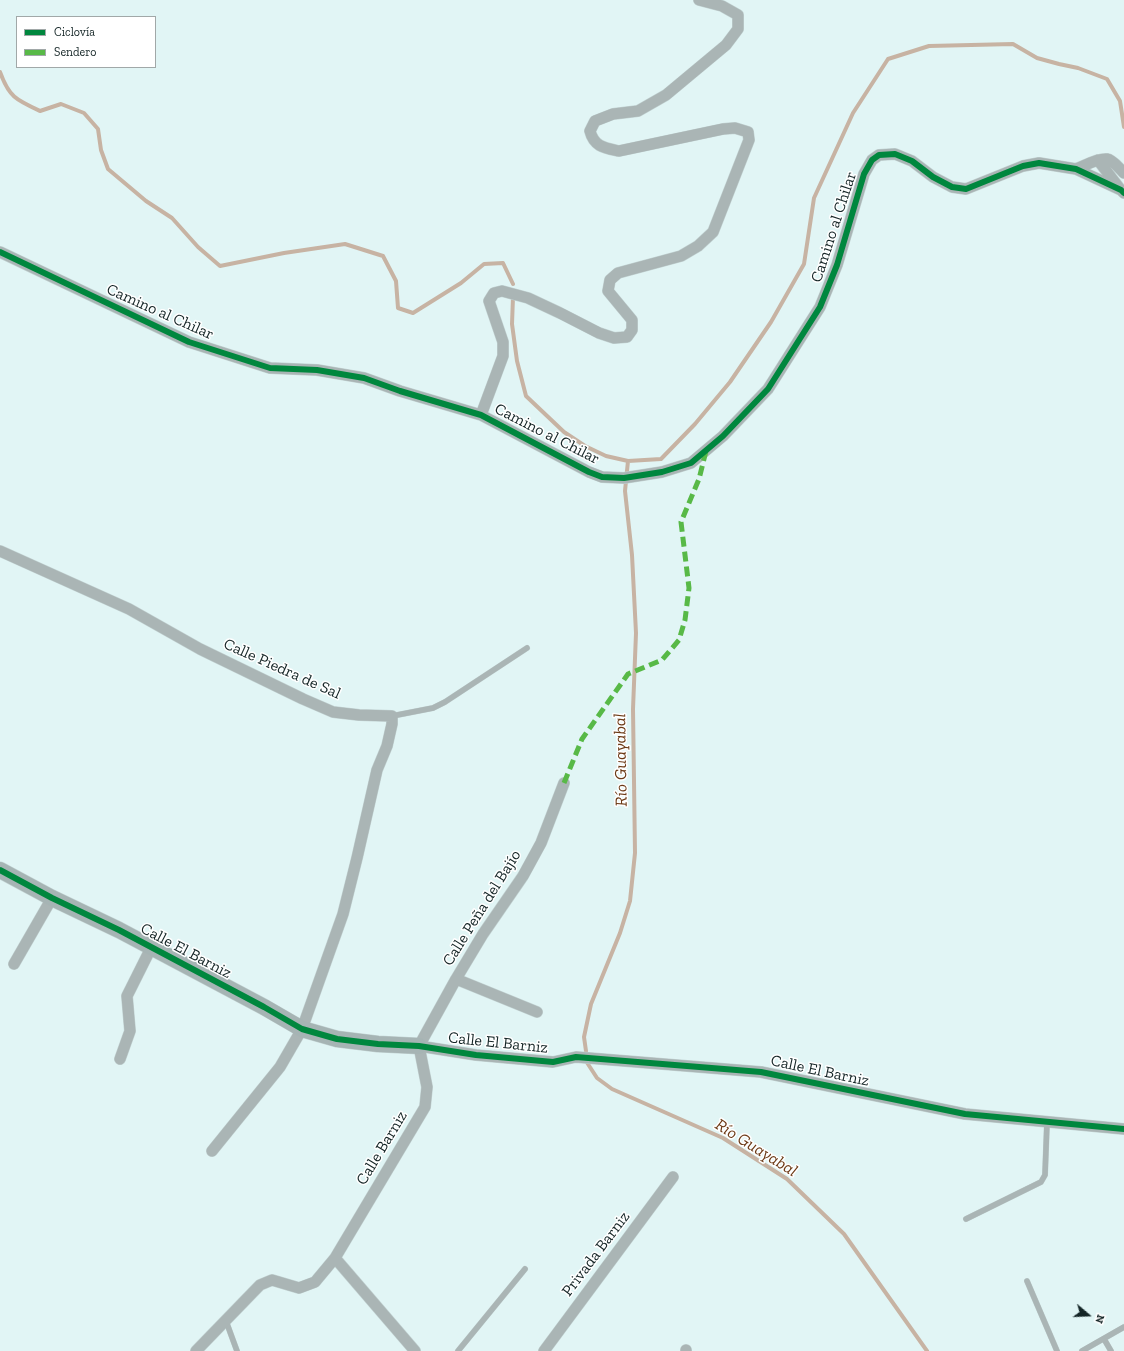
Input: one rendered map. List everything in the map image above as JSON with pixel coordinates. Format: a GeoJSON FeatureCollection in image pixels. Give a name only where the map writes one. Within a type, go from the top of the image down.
{"type":"FeatureCollection","features":[{"type":"Feature","properties":{"kind":"street"},"geometry":{"type":"LineString","coordinates":[[481,416],[504,356],[503,342],[489,301],[494,293],[502,291],[528,298],[599,333],[614,338],[627,337],[632,330],[632,320],[608,291],[610,280],[618,273],[681,256],[698,246],[713,232],[749,140],[748,132],[736,128],[723,129],[619,151],[604,148],[592,139],[590,132],[595,121],[613,114],[638,111],[666,95],[726,45],[738,29],[738,15],[722,6],[699,0]]}},
{"type":"Feature","properties":{"kind":"street","name":"Camino al Chilar"},"geometry":{"type":"LineString","coordinates":[[0,252],[189,342],[270,368],[317,370],[364,378],[400,391],[481,416],[589,472],[602,477],[626,478],[662,472],[691,463],[723,436],[768,389],[820,307],[838,265],[864,174],[872,160],[879,155],[895,154],[912,161],[933,177],[952,187],[966,189],[1023,166],[1039,163],[1076,169],[1122,191]]}},
{"type":"Feature","properties":{"kind":"street"},"geometry":{"type":"LineString","coordinates":[[1076,169],[1098,160],[1106,159],[1124,173]]}},
{"type":"Feature","properties":{"kind":"street"},"geometry":{"type":"LineString","coordinates":[[1098,160],[1122,191]]}},
{"type":"Feature","properties":{"kind":"street","name":"Calle Piedra de Sal"},"geometry":{"type":"LineString","coordinates":[[0,551],[129,609],[200,649],[333,712],[392,716]]}},
{"type":"Feature","properties":{"kind":"street"},"geometry":{"type":"LineString","coordinates":[[212,1151],[280,1067],[302,1029],[343,914],[377,770],[392,724],[392,716]]}},
{"type":"Feature","properties":{"kind":"street","name":"Calle Peña del Bajío"},"geometry":{"type":"LineString","coordinates":[[419,1046],[483,934],[523,876],[541,842],[564,784]]}},
{"type":"Feature","properties":{"kind":"street","name":"Calle El Barniz"},"geometry":{"type":"LineString","coordinates":[[0,870],[52,898],[119,930],[264,1007],[302,1029],[337,1039],[378,1044],[419,1046],[476,1056],[553,1062],[576,1057],[761,1072],[965,1114],[1124,1129]]}},
{"type":"Feature","properties":{"kind":"street"},"geometry":{"type":"LineString","coordinates":[[14,964],[52,898]]}},
{"type":"Feature","properties":{"kind":"street"},"geometry":{"type":"LineString","coordinates":[[120,1059],[130,1031],[127,996],[151,948]]}},
{"type":"Feature","properties":{"kind":"street"},"geometry":{"type":"LineString","coordinates":[[456,979],[537,1012]]}},
{"type":"Feature","properties":{"kind":"street","name":"Calle Barniz"},"geometry":{"type":"LineString","coordinates":[[196,1351],[260,1285],[272,1280],[299,1288],[315,1282],[335,1258],[425,1107],[427,1087],[419,1046]]}},
{"type":"Feature","properties":{"kind":"street","name":"Privada Barniz"},"geometry":{"type":"LineString","coordinates":[[546,1350],[673,1177]]}},
{"type":"Feature","properties":{"kind":"street"},"geometry":{"type":"LineString","coordinates":[[335,1258],[415,1351]]}},
{"type":"Feature","properties":{"kind":"lane"},"geometry":{"type":"LineString","coordinates":[[392,716],[433,708],[446,702],[527,648]]}},
{"type":"Feature","properties":{"kind":"lane"},"geometry":{"type":"LineString","coordinates":[[966,1219],[1041,1182],[1045,1174],[1047,1122]]}},
{"type":"Feature","properties":{"kind":"lane"},"geometry":{"type":"LineString","coordinates":[[458,1351],[526,1269]]}},
{"type":"Feature","properties":{"kind":"lane"},"geometry":{"type":"LineString","coordinates":[[1027,1281],[1057,1351]]}},
{"type":"Feature","properties":{"kind":"lane"},"geometry":{"type":"LineString","coordinates":[[226,1321],[237,1351]]}},
{"type":"Feature","properties":{"kind":"lane"},"geometry":{"type":"LineString","coordinates":[[1082,1351],[1124,1328]]}},
{"type":"Feature","properties":{"kind":"lane"},"geometry":{"type":"LineString","coordinates":[[1104,1339],[1111,1351]]}},
{"type":"Feature","properties":{"kind":"waterway"},"geometry":{"type":"LineString","coordinates":[[513,297],[512,324],[517,361],[526,396],[564,432],[585,446],[606,456],[628,461],[661,459],[695,424],[730,382],[771,322],[804,264],[814,198],[853,113],[888,59],[929,46],[1013,44],[1037,58],[1078,68],[1107,79],[1120,101],[1124,127]]}},
{"type":"Feature","properties":{"kind":"waterway"},"geometry":{"type":"LineString","coordinates":[[0,72],[3,80],[14,97],[40,111],[61,104],[84,113],[98,129],[101,150],[108,169],[146,201],[172,218],[198,247],[220,266],[284,253],[345,244],[383,256],[396,281],[398,308],[413,313],[461,283],[484,264],[503,263],[513,284]]}},
{"type":"Feature","properties":{"kind":"waterway","name":"Río Guayabal"},"geometry":{"type":"LineString","coordinates":[[586,1051],[584,1037],[591,1004],[620,933],[630,901],[635,853],[633,709],[636,633],[632,555],[625,491],[628,461]]}},
{"type":"Feature","properties":{"kind":"waterway","name":"Río Guayabal"},"geometry":{"type":"LineString","coordinates":[[586,1061],[597,1078],[612,1089],[723,1138],[787,1179],[844,1234],[927,1351]]}},
{"type":"Feature","properties":{"kind":"marked path"},"geometry":{"type":"LineString","coordinates":[[564,783],[582,739],[628,674],[662,660],[679,640],[685,620],[689,588],[681,522],[699,479],[706,451]]}},
{"type":"Feature","properties":{"kind":"cycle path"},"geometry":{"type":"LineString","coordinates":[[0,252],[189,342],[270,368],[317,370],[364,378],[400,391],[481,415],[589,472],[602,477],[624,478],[662,472],[691,463],[723,436],[768,389],[820,307],[837,265],[864,174],[872,160],[879,155],[895,154],[912,161],[933,177],[952,187],[966,189],[1023,166],[1039,163],[1076,169],[1121,190],[1124,193]]}},
{"type":"Feature","properties":{"kind":"cycle path"},"geometry":{"type":"LineString","coordinates":[[0,870],[52,898],[119,930],[264,1007],[302,1029],[337,1039],[378,1044],[419,1046],[476,1055],[553,1062],[576,1057],[761,1072],[965,1114],[1124,1129]]}}]}
